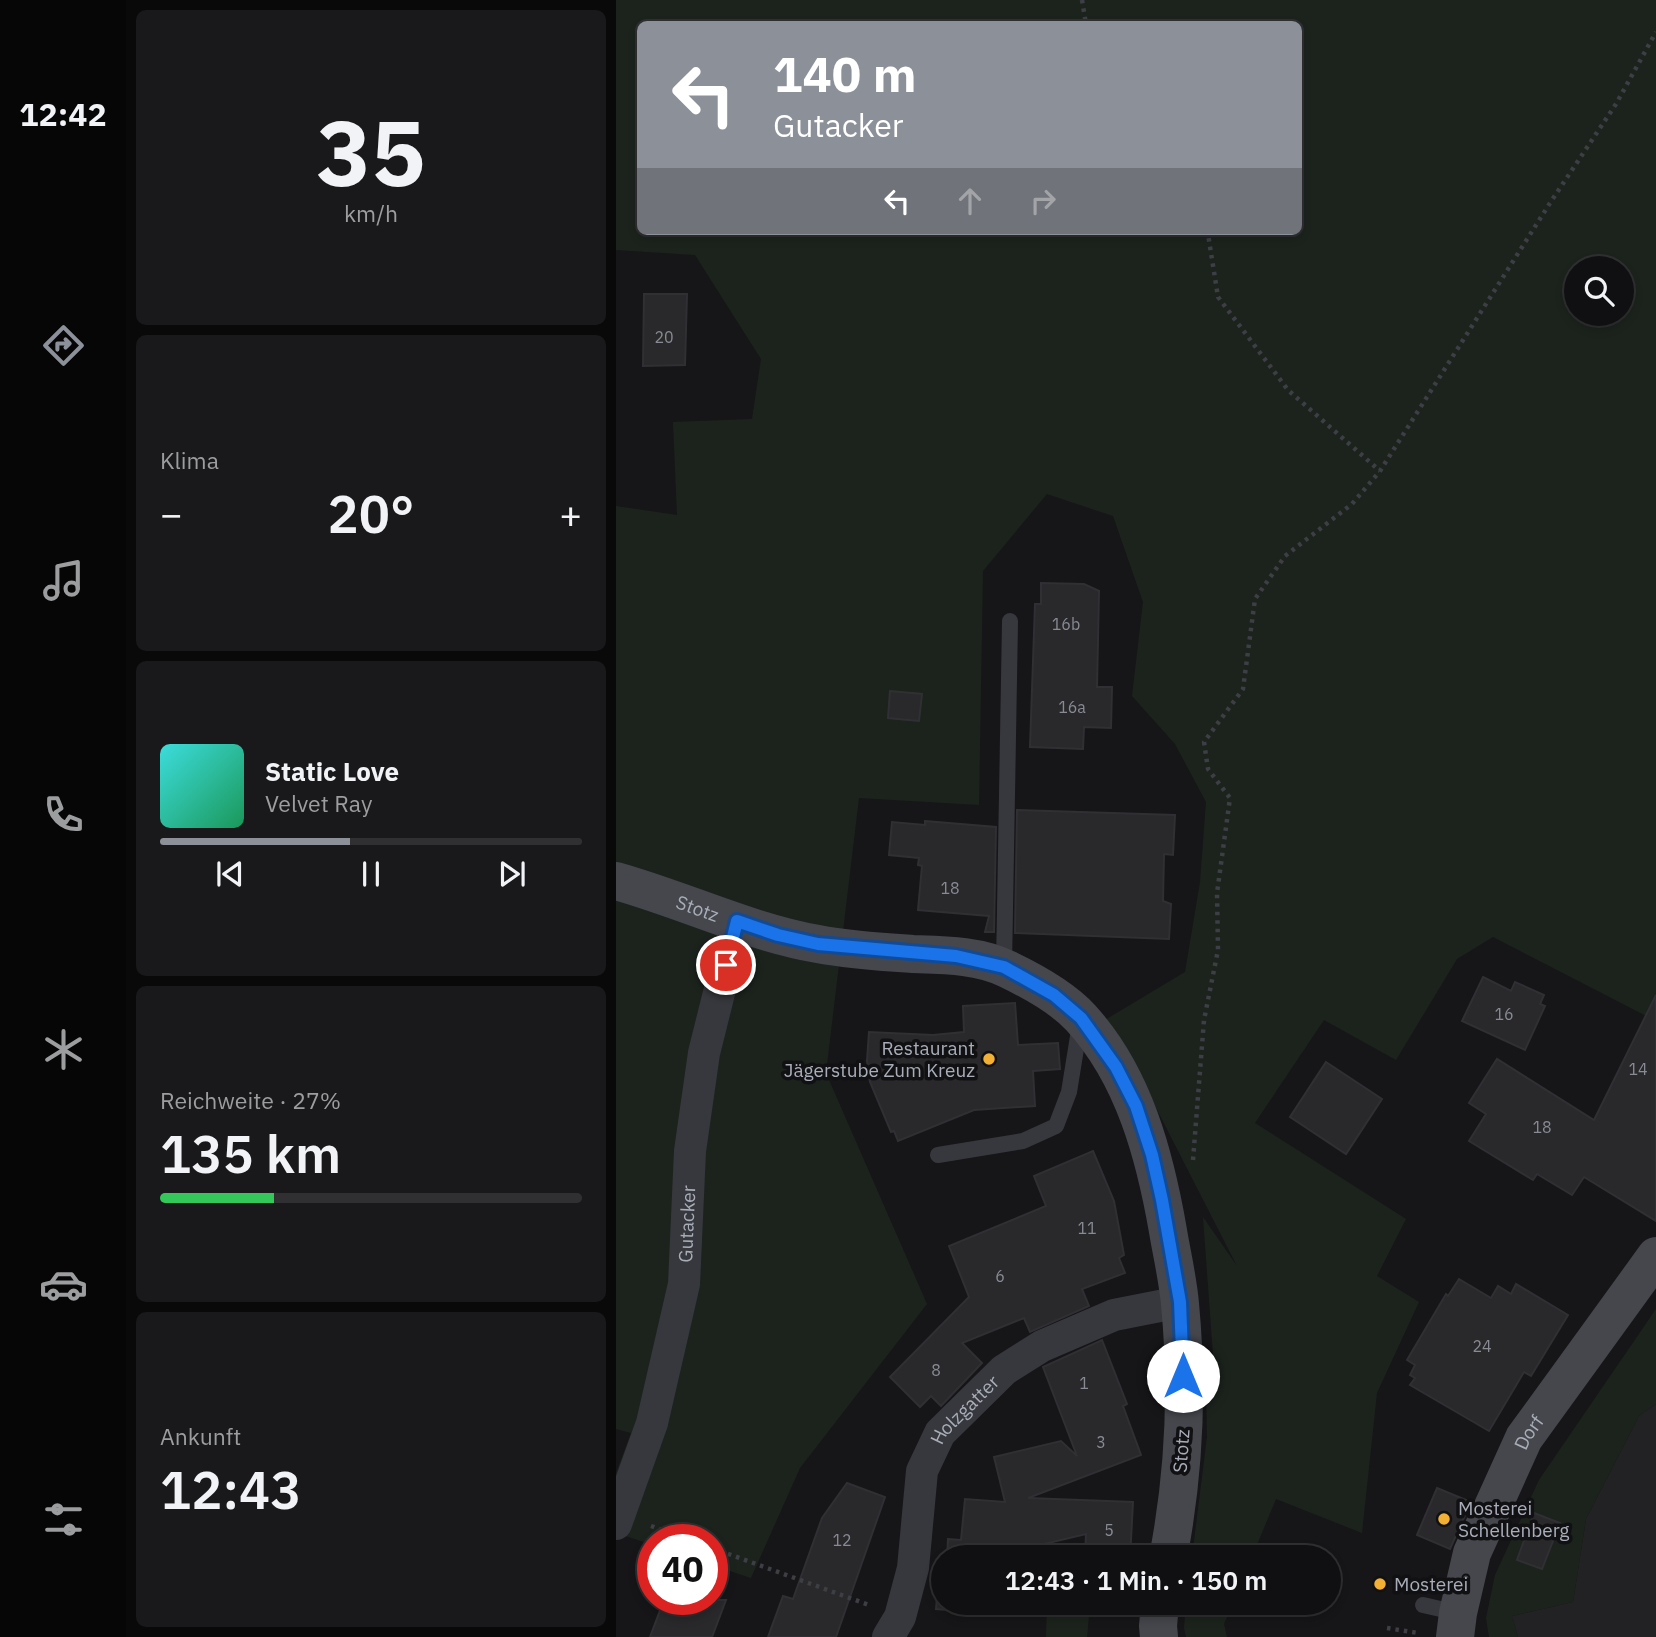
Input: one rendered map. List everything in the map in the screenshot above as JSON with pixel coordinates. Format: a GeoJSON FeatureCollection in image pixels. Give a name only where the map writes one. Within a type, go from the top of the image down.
{"type":"FeatureCollection","features":[{"type":"Feature","properties":{"kind":"street","name":"Stotz"},"geometry":{"type":"LineString","coordinates":[[616,881],[778,935],[818,944],[956,956],[1004,967],[1054,995],[1081,1018],[1116,1067],[1136,1106],[1152,1155],[1180,1302],[1183,1341],[1182,1441],[1171,1545]]}},
{"type":"Feature","properties":{"kind":"street","name":"Gutacker"},"geometry":{"type":"LineString","coordinates":[[618,1520],[652,1423],[684,1284],[690,1151],[704,1053],[737,921]]}},
{"type":"Feature","properties":{"kind":"street","name":"Dorf"},"geometry":{"type":"LineString","coordinates":[[1440,1622],[1524,1438],[1656,1256]]}},
{"type":"Feature","properties":{"kind":"street","name":"Holzgatter"},"geometry":{"type":"LineString","coordinates":[[884,1623],[900,1617],[913,1568],[922,1471],[940,1433],[1004,1370],[1042,1346],[1114,1315],[1180,1302]]}},
{"type":"Feature","properties":{"kind":"street"},"geometry":{"type":"LineString","coordinates":[[1159,1615],[1159,1637]]}},
{"type":"Feature","properties":{"kind":"lane"},"geometry":{"type":"LineString","coordinates":[[1004,967],[1010,621]]}},
{"type":"Feature","properties":{"kind":"lane"},"geometry":{"type":"LineString","coordinates":[[938,1154],[1023,1141],[1055,1125],[1069,1093],[1081,1018]]}},
{"type":"Feature","properties":{"kind":"path"},"geometry":{"type":"LineString","coordinates":[[1082,0],[1086,21]]}},
{"type":"Feature","properties":{"kind":"path"},"geometry":{"type":"LineString","coordinates":[[1192,1166],[1204,1020],[1218,950],[1217,893],[1230,798],[1208,769],[1204,742],[1242,689],[1255,600],[1285,556],[1352,504],[1380,471],[1542,214],[1616,104],[1656,32]]}},
{"type":"Feature","properties":{"kind":"path"},"geometry":{"type":"LineString","coordinates":[[1208,235],[1218,296],[1288,390],[1380,471]]}},
{"type":"Feature","properties":{"kind":"path"},"geometry":{"type":"LineString","coordinates":[[618,1520],[637,1525]]}},
{"type":"Feature","properties":{"kind":"path"},"geometry":{"type":"LineString","coordinates":[[728,1555],[884,1623]]}},
{"type":"Feature","properties":{"kind":"path"},"geometry":{"type":"LineString","coordinates":[[1387,1628],[1440,1622]]}},
{"type":"Feature","properties":{"kind":"shaded area"},"geometry":{"type":"Polygon","coordinates":[[[616,0],[1656,0],[1656,1021],[1493,937],[1457,959],[1396,1060],[1324,1020],[1255,1123],[1406,1219],[1377,1276],[1419,1302],[1377,1393],[1362,1533],[1276,1499],[1257,1545],[1194,1545],[1207,1437],[1206,1384],[1215,1382],[1203,1217],[1237,1266],[1130,1057],[1100,1023],[1185,972],[1200,882],[1206,802],[1175,744],[1132,696],[1143,602],[1113,516],[1047,494],[983,571],[979,805],[859,798],[826,1073],[927,1304],[800,1468],[751,1578],[728,1570],[728,1524],[637,1524],[637,1540],[616,1533],[616,1473],[631,1433],[616,1429],[616,506],[677,515],[673,422],[752,419],[761,359],[695,255],[616,250],[616,0]]]}},
{"type":"Feature","properties":{"kind":"shaded area"},"geometry":{"type":"Polygon","coordinates":[[[1656,1309],[1656,1404],[1639,1416],[1586,1519],[1573,1602],[1512,1616],[1518,1637],[1489,1637],[1486,1618],[1495,1575],[1539,1480],[1656,1309]]]}},
{"type":"Feature","properties":{"kind":"shaded area"},"geometry":{"type":"Polygon","coordinates":[[[1656,1404],[1656,1637],[1518,1637],[1512,1616],[1573,1602],[1586,1519],[1639,1416],[1656,1404]]]}},
{"type":"Feature","properties":{"kind":"shaded area"},"geometry":{"type":"Polygon","coordinates":[[[1047,1615],[1089,1615],[1087,1637],[1046,1637],[1047,1615]]]}},
{"type":"Feature","properties":{"kind":"shaded area"},"geometry":{"type":"Polygon","coordinates":[[[1185,1615],[1228,1615],[1224,1624],[1227,1637],[1186,1637],[1185,1615]]]}},
{"type":"Feature","properties":{"kind":"building"},"geometry":{"type":"Polygon","coordinates":[[[644,294],[687,294],[685,365],[643,366],[644,294]]]}},
{"type":"Feature","properties":{"kind":"building"},"geometry":{"type":"Polygon","coordinates":[[[1041,583],[1084,584],[1099,591],[1097,687],[1112,687],[1111,728],[1084,727],[1083,749],[1030,747],[1035,604],[1041,604],[1041,583]]]}},
{"type":"Feature","properties":{"kind":"building"},"geometry":{"type":"Polygon","coordinates":[[[890,691],[922,694],[919,721],[888,718],[890,691]]]}},
{"type":"Feature","properties":{"kind":"building"},"geometry":{"type":"Polygon","coordinates":[[[1017,810],[1175,815],[1173,855],[1164,854],[1163,901],[1171,904],[1169,939],[1015,933],[1017,810]]]}},
{"type":"Feature","properties":{"kind":"building"},"geometry":{"type":"Polygon","coordinates":[[[925,821],[996,827],[994,932],[985,932],[989,916],[918,910],[922,866],[918,865],[919,858],[889,855],[892,822],[925,825],[925,821]]]}},
{"type":"Feature","properties":{"kind":"building"},"geometry":{"type":"Polygon","coordinates":[[[1483,977],[1511,991],[1515,982],[1544,995],[1540,1004],[1545,1006],[1525,1050],[1462,1021],[1483,977]]]}},
{"type":"Feature","properties":{"kind":"building"},"geometry":{"type":"Polygon","coordinates":[[[1656,995],[1656,1221],[1584,1177],[1572,1195],[1537,1174],[1533,1180],[1469,1141],[1486,1114],[1469,1103],[1497,1059],[1594,1120],[1656,995]]]}},
{"type":"Feature","properties":{"kind":"building"},"geometry":{"type":"Polygon","coordinates":[[[1015,1003],[1018,1045],[1058,1043],[1060,1069],[1033,1071],[1035,1106],[974,1110],[898,1141],[894,1131],[891,1132],[870,1082],[867,1061],[869,1032],[933,1035],[964,1032],[963,1006],[1015,1003]]]}},
{"type":"Feature","properties":{"kind":"building"},"geometry":{"type":"Polygon","coordinates":[[[1326,1062],[1382,1099],[1346,1154],[1290,1117],[1326,1062]]]}},
{"type":"Feature","properties":{"kind":"building"},"geometry":{"type":"Polygon","coordinates":[[[1093,1151],[1114,1201],[1124,1255],[1119,1258],[1125,1273],[1082,1289],[1089,1306],[1030,1332],[1024,1318],[962,1343],[982,1363],[941,1406],[931,1396],[920,1407],[890,1377],[969,1297],[949,1246],[1046,1206],[1034,1176],[1093,1151]]]}},
{"type":"Feature","properties":{"kind":"building"},"geometry":{"type":"Polygon","coordinates":[[[1459,1279],[1491,1298],[1498,1286],[1511,1294],[1516,1284],[1568,1315],[1531,1376],[1524,1372],[1489,1431],[1410,1385],[1415,1378],[1410,1375],[1415,1365],[1407,1360],[1446,1294],[1448,1296],[1459,1279]]]}},
{"type":"Feature","properties":{"kind":"building"},"geometry":{"type":"Polygon","coordinates":[[[1102,1340],[1127,1404],[1123,1406],[1141,1455],[1028,1498],[1133,1502],[1131,1545],[1086,1545],[1086,1534],[1040,1545],[948,1545],[948,1539],[961,1540],[965,1499],[1005,1502],[994,1457],[1061,1441],[1077,1456],[1043,1367],[1102,1340]]]}},
{"type":"Feature","properties":{"kind":"building"},"geometry":{"type":"Polygon","coordinates":[[[847,1483],[885,1497],[836,1637],[768,1637],[783,1596],[793,1599],[822,1518],[847,1483]]]}},
{"type":"Feature","properties":{"kind":"building","name":"Mosterei Schellenberg"},"geometry":{"type":"Polygon","coordinates":[[[1437,1488],[1471,1502],[1450,1549],[1417,1535],[1437,1488]]]}},
{"type":"Feature","properties":{"kind":"building"},"geometry":{"type":"Polygon","coordinates":[[[1534,1513],[1560,1523],[1542,1569],[1517,1560],[1534,1513]]]}},
{"type":"Feature","properties":{"kind":"building"},"geometry":{"type":"Polygon","coordinates":[[[658,1615],[720,1615],[712,1637],[650,1637],[658,1615]]]}},
{"type":"Feature","properties":{"kind":"place","name":"Restaurant Jägerstube Zum Kreuz"},"geometry":{"type":"Point","coordinates":[989,1059]}},
{"type":"Feature","properties":{"kind":"place","name":"Mosterei Schellenberg"},"geometry":{"type":"Point","coordinates":[1444,1519]}},
{"type":"Feature","properties":{"kind":"place","name":"Mosterei"},"geometry":{"type":"Point","coordinates":[1380,1584]}},
{"type":"Feature","properties":{"kind":"route"},"geometry":{"type":"LineString","coordinates":[[726,965],[737,921],[778,935],[818,944],[896,953],[956,956],[1004,967],[1054,995],[1081,1018],[1116,1067],[1136,1106],[1152,1155],[1180,1302],[1183,1376]]}}]}
